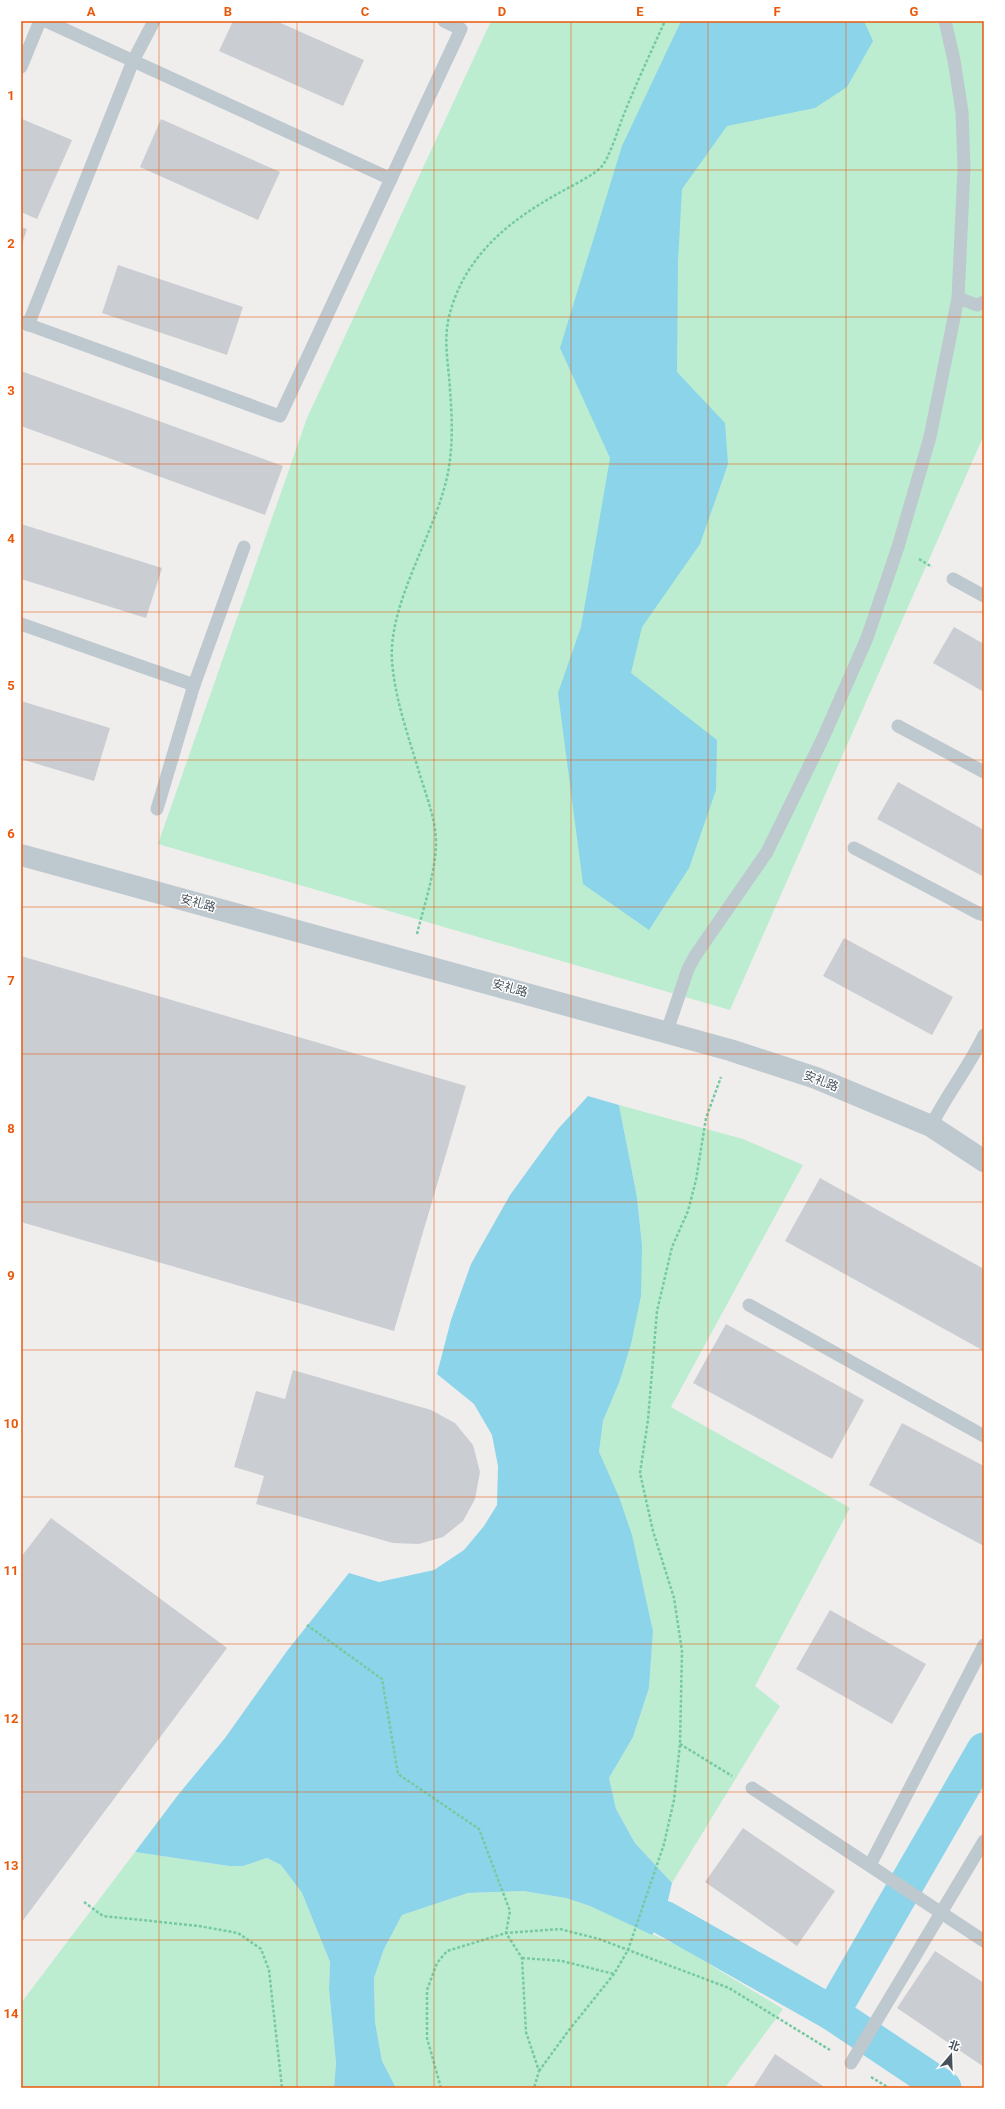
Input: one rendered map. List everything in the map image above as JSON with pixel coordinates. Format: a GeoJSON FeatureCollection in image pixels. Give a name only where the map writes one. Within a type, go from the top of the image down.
{"type":"FeatureCollection","features":[{"type":"Feature","properties":{"kind":"street","name":"安礼路"},"geometry":{"type":"LineString","coordinates":[[21,855],[667,1031],[730,1050],[816,1078],[931,1126],[984,1162]]}},
{"type":"Feature","properties":{"kind":"lane"},"geometry":{"type":"LineString","coordinates":[[21,67],[40,21]]}},
{"type":"Feature","properties":{"kind":"lane"},"geometry":{"type":"LineString","coordinates":[[46,21],[391,179]]}},
{"type":"Feature","properties":{"kind":"lane"},"geometry":{"type":"LineString","coordinates":[[154,21],[133,61],[24,324],[280,416],[462,29],[444,21]]}},
{"type":"Feature","properties":{"kind":"lane"},"geometry":{"type":"LineString","coordinates":[[667,1031],[688,969],[695,956],[767,852],[823,738],[867,638],[898,547],[930,437],[958,298],[964,168],[962,112],[954,60],[945,21]]}},
{"type":"Feature","properties":{"kind":"lane"},"geometry":{"type":"LineString","coordinates":[[958,298],[978,305],[984,302]]}},
{"type":"Feature","properties":{"kind":"lane"},"geometry":{"type":"LineString","coordinates":[[157,809],[194,685],[244,547]]}},
{"type":"Feature","properties":{"kind":"lane"},"geometry":{"type":"LineString","coordinates":[[953,578],[984,596]]}},
{"type":"Feature","properties":{"kind":"lane"},"geometry":{"type":"LineString","coordinates":[[21,624],[194,685]]}},
{"type":"Feature","properties":{"kind":"lane"},"geometry":{"type":"LineString","coordinates":[[898,726],[984,772]]}},
{"type":"Feature","properties":{"kind":"lane"},"geometry":{"type":"LineString","coordinates":[[854,848],[978,914],[984,915]]}},
{"type":"Feature","properties":{"kind":"lane"},"geometry":{"type":"LineString","coordinates":[[931,1126],[946,1097],[961,1077],[984,1035]]}},
{"type":"Feature","properties":{"kind":"lane"},"geometry":{"type":"LineString","coordinates":[[749,1305],[984,1436]]}},
{"type":"Feature","properties":{"kind":"lane"},"geometry":{"type":"LineString","coordinates":[[870,1865],[984,1646]]}},
{"type":"Feature","properties":{"kind":"lane"},"geometry":{"type":"LineString","coordinates":[[752,1788],[870,1865],[888,1880],[925,1902],[984,1942]]}},
{"type":"Feature","properties":{"kind":"lane"},"geometry":{"type":"LineString","coordinates":[[850,2063],[941,1914],[984,1840]]}},
{"type":"Feature","properties":{"kind":"path"},"geometry":{"type":"LineString","coordinates":[[410,961],[433,872],[436,844],[433,813],[407,732],[397,695],[392,660],[394,633],[401,604],[438,509],[449,467],[452,430],[450,387],[445,351],[447,328],[455,299],[485,247],[501,231],[541,202],[602,166],[637,82],[665,21]]}},
{"type":"Feature","properties":{"kind":"path"},"geometry":{"type":"LineString","coordinates":[[898,547],[953,578]]}},
{"type":"Feature","properties":{"kind":"path"},"geometry":{"type":"LineString","coordinates":[[534,2088],[539,2071],[569,2030],[614,1974],[628,1950],[664,1844],[674,1800],[680,1744],[681,1644],[674,1598],[653,1531],[640,1473],[648,1420],[658,1311],[672,1247],[688,1211],[696,1180],[706,1118],[730,1050]]}},
{"type":"Feature","properties":{"kind":"path"},"geometry":{"type":"LineString","coordinates":[[307,1625],[382,1679],[398,1774],[479,1829],[510,1911],[506,1933],[522,1958],[526,2032],[539,2071]]}},
{"type":"Feature","properties":{"kind":"path"},"geometry":{"type":"LineString","coordinates":[[680,1744],[752,1788]]}},
{"type":"Feature","properties":{"kind":"path"},"geometry":{"type":"LineString","coordinates":[[84,1902],[103,1916],[199,1926],[238,1932],[261,1949],[269,1970],[282,2088]]}},
{"type":"Feature","properties":{"kind":"path"},"geometry":{"type":"LineString","coordinates":[[441,2088],[427,2038],[426,1990],[438,1963],[447,1952],[506,1933],[560,1929],[598,1939],[730,1988],[850,2063]]}},
{"type":"Feature","properties":{"kind":"path"},"geometry":{"type":"LineString","coordinates":[[522,1958],[562,1961],[614,1974]]}},
{"type":"Feature","properties":{"kind":"green space"},"geometry":{"type":"Polygon","coordinates":[[[491,21],[984,21],[984,435],[730,1010],[158,844],[307,418],[491,21]]]}},
{"type":"Feature","properties":{"kind":"green space"},"geometry":{"type":"Polygon","coordinates":[[[619,1105],[743,1139],[803,1165],[671,1407],[850,1508],[755,1686],[780,1706],[672,1883],[635,1843],[616,1809],[609,1778],[633,1737],[649,1688],[653,1631],[643,1585],[599,1452],[603,1421],[619,1383],[642,1245],[637,1197],[619,1105]]]}},
{"type":"Feature","properties":{"kind":"green space"},"geometry":{"type":"Polygon","coordinates":[[[135,1852],[229,1866],[243,1866],[267,1858],[281,1865],[302,1893],[330,1962],[329,1989],[336,2063],[334,2088],[21,2088],[21,2003],[135,1852]]]}},
{"type":"Feature","properties":{"kind":"green space"},"geometry":{"type":"Polygon","coordinates":[[[523,1891],[566,1898],[590,1906],[681,1947],[783,2009],[725,2088],[396,2088],[382,2061],[375,2022],[374,1978],[384,1949],[402,1915],[468,1893],[523,1891]]]}},
{"type":"Feature","properties":{"kind":"water"},"geometry":{"type":"Polygon","coordinates":[[[681,21],[864,21],[873,41],[847,87],[815,108],[727,126],[682,189],[678,262],[677,372],[725,423],[728,464],[700,544],[642,627],[631,673],[717,740],[716,790],[689,868],[649,930],[583,884],[558,693],[581,627],[610,458],[560,348],[622,146],[681,21]]]}},
{"type":"Feature","properties":{"kind":"water"},"geometry":{"type":"Polygon","coordinates":[[[588,1096],[619,1105],[637,1197],[642,1245],[641,1296],[631,1344],[619,1383],[603,1421],[599,1452],[619,1497],[632,1535],[653,1631],[649,1688],[633,1737],[609,1778],[616,1809],[635,1843],[672,1883],[664,1918],[652,1935],[590,1906],[566,1898],[523,1891],[468,1893],[402,1915],[384,1949],[374,1978],[375,2022],[382,2061],[396,2088],[334,2088],[336,2063],[329,1989],[330,1962],[302,1893],[281,1865],[267,1858],[243,1866],[229,1866],[135,1852],[178,1795],[225,1738],[287,1651],[349,1573],[379,1582],[434,1570],[464,1550],[484,1526],[497,1505],[498,1466],[492,1435],[474,1404],[437,1374],[451,1320],[471,1264],[510,1195],[558,1129],[588,1096]]]}},
{"type":"Feature","properties":{"kind":"building"},"geometry":{"type":"Polygon","coordinates":[[[233,21],[276,21],[364,60],[343,106],[219,51],[233,21]]]}},
{"type":"Feature","properties":{"kind":"building"},"geometry":{"type":"Polygon","coordinates":[[[22,119],[72,140],[37,219],[21,212],[22,119]]]}},
{"type":"Feature","properties":{"kind":"building"},"geometry":{"type":"Polygon","coordinates":[[[161,119],[280,172],[258,220],[140,167],[161,119]]]}},
{"type":"Feature","properties":{"kind":"building"},"geometry":{"type":"Polygon","coordinates":[[[21,227],[27,229],[21,247],[21,227]]]}},
{"type":"Feature","properties":{"kind":"building"},"geometry":{"type":"Polygon","coordinates":[[[118,265],[243,307],[227,355],[102,313],[118,265]]]}},
{"type":"Feature","properties":{"kind":"building"},"geometry":{"type":"Polygon","coordinates":[[[21,371],[283,466],[265,515],[21,426],[21,371]]]}},
{"type":"Feature","properties":{"kind":"building"},"geometry":{"type":"Polygon","coordinates":[[[21,524],[162,568],[146,618],[21,579],[21,524]]]}},
{"type":"Feature","properties":{"kind":"building"},"geometry":{"type":"Polygon","coordinates":[[[954,627],[984,644],[984,692],[933,663],[954,627]]]}},
{"type":"Feature","properties":{"kind":"building"},"geometry":{"type":"Polygon","coordinates":[[[21,701],[110,728],[94,781],[21,759],[21,701]]]}},
{"type":"Feature","properties":{"kind":"building"},"geometry":{"type":"Polygon","coordinates":[[[898,782],[984,830],[984,877],[877,819],[898,782]]]}},
{"type":"Feature","properties":{"kind":"building"},"geometry":{"type":"Polygon","coordinates":[[[844,938],[953,997],[932,1035],[823,976],[844,938]]]}},
{"type":"Feature","properties":{"kind":"building"},"geometry":{"type":"Polygon","coordinates":[[[21,956],[466,1086],[394,1331],[21,1222],[21,956]]]}},
{"type":"Feature","properties":{"kind":"building"},"geometry":{"type":"Polygon","coordinates":[[[820,1178],[984,1269],[984,1351],[785,1241],[820,1178]]]}},
{"type":"Feature","properties":{"kind":"building"},"geometry":{"type":"Polygon","coordinates":[[[726,1324],[864,1400],[832,1459],[693,1383],[726,1324]]]}},
{"type":"Feature","properties":{"kind":"building"},"geometry":{"type":"Polygon","coordinates":[[[293,1370],[431,1410],[455,1423],[473,1445],[480,1472],[475,1499],[463,1521],[443,1537],[419,1544],[393,1543],[256,1504],[264,1476],[234,1467],[256,1391],[285,1399],[293,1370]]]}},
{"type":"Feature","properties":{"kind":"building"},"geometry":{"type":"Polygon","coordinates":[[[902,1423],[984,1466],[984,1546],[869,1485],[902,1423]]]}},
{"type":"Feature","properties":{"kind":"building"},"geometry":{"type":"Polygon","coordinates":[[[51,1518],[227,1648],[21,1923],[21,1557],[51,1518]]]}},
{"type":"Feature","properties":{"kind":"building"},"geometry":{"type":"Polygon","coordinates":[[[830,1610],[926,1664],[892,1724],[796,1669],[830,1610]]]}},
{"type":"Feature","properties":{"kind":"building"},"geometry":{"type":"Polygon","coordinates":[[[743,1828],[835,1891],[797,1946],[705,1882],[743,1828]]]}},
{"type":"Feature","properties":{"kind":"building"},"geometry":{"type":"Polygon","coordinates":[[[935,1951],[984,1983],[984,2067],[897,2008],[935,1951]]]}},
{"type":"Feature","properties":{"kind":"building"},"geometry":{"type":"Polygon","coordinates":[[[775,2054],[826,2088],[753,2088],[775,2054]]]}},
{"type":"Feature","properties":{"kind":"waterway"},"geometry":{"type":"LineString","coordinates":[[832,2013],[984,1750]]}},
{"type":"Feature","properties":{"kind":"waterway"},"geometry":{"type":"LineString","coordinates":[[664,1918],[832,2013],[944,2088]]}}]}
